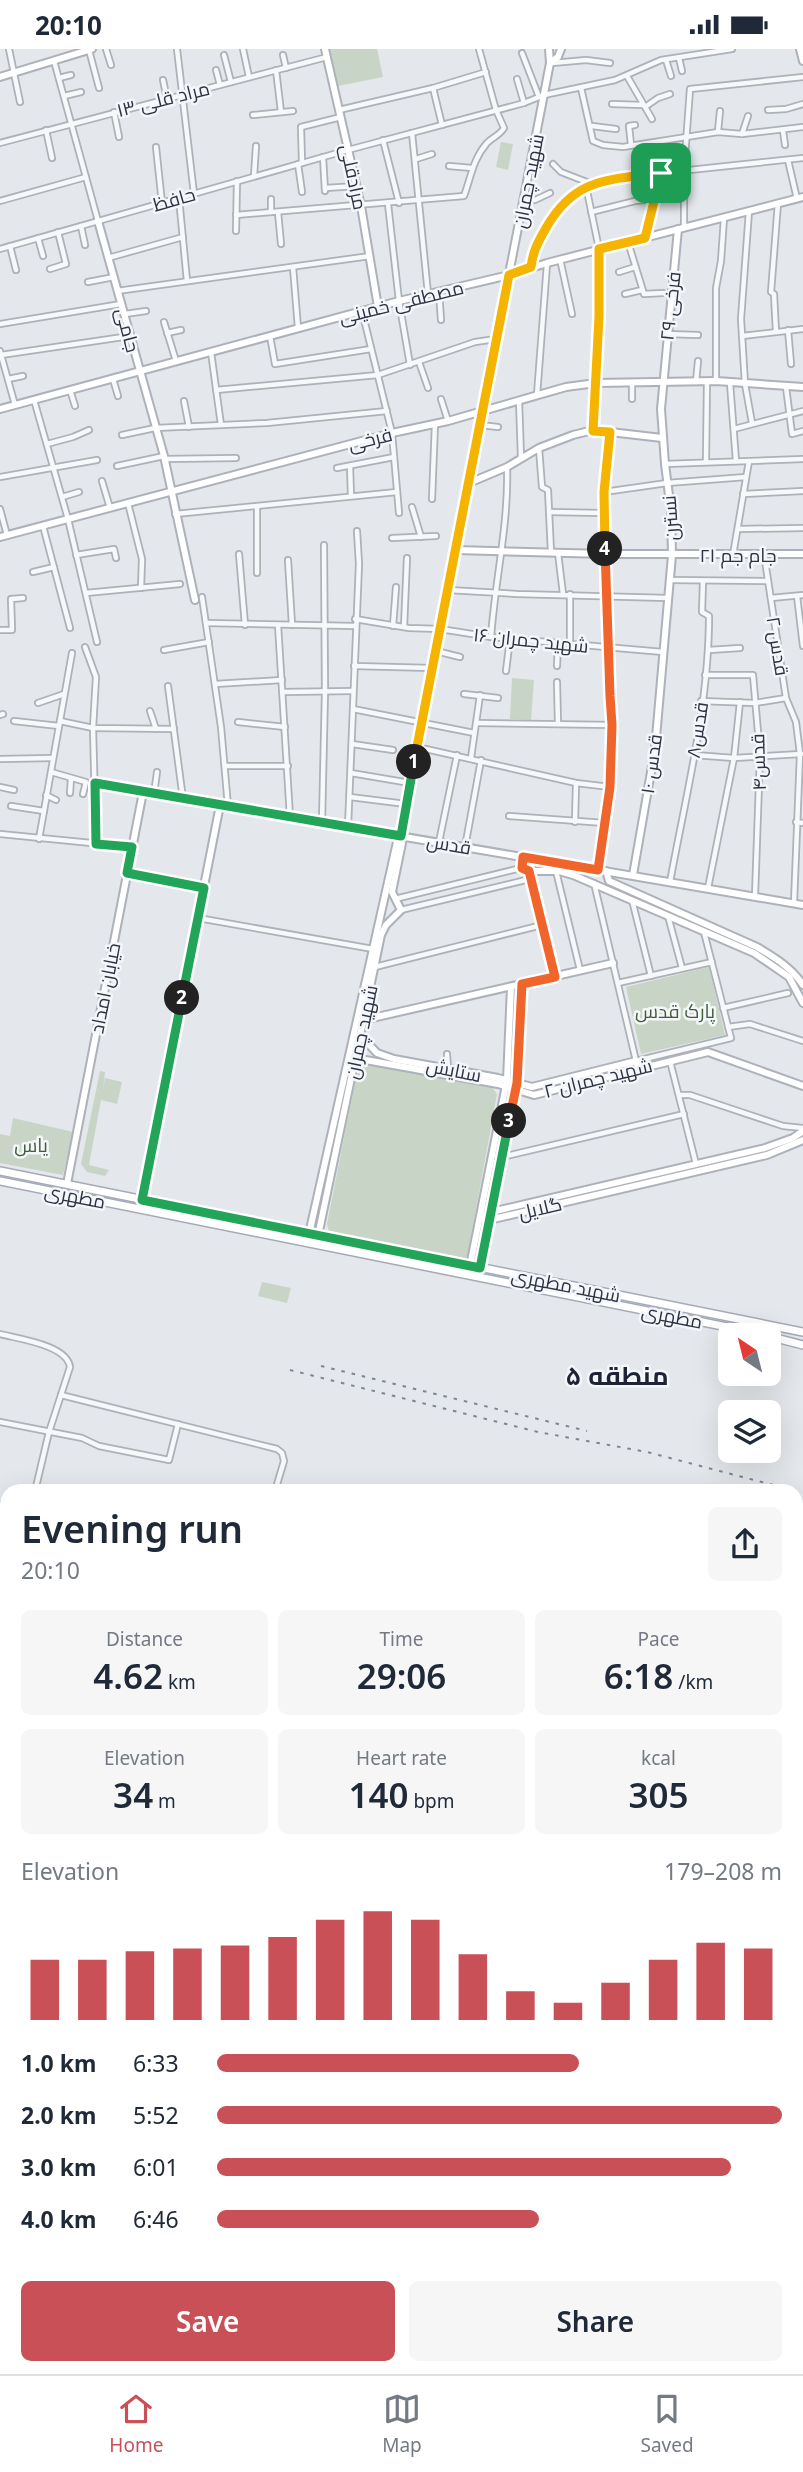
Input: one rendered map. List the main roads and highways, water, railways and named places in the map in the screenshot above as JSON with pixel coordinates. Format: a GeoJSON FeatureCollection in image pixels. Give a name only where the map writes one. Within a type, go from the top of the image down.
{"type":"FeatureCollection","features":[{"type":"Feature","properties":{"kind":"main road","name":"شهید مطهری"},"geometry":{"type":"LineString","coordinates":[[0,1171],[803,1332]]}},
{"type":"Feature","properties":{"kind":"main road","name":"مطهری"},"geometry":{"type":"LineString","coordinates":[[0,1181],[718,1325]]}},
{"type":"Feature","properties":{"kind":"main road"},"geometry":{"type":"LineString","coordinates":[[62,1193],[65,1184]]}},
{"type":"Feature","properties":{"kind":"main road"},"geometry":{"type":"LineString","coordinates":[[470,1266],[473,1276]]}},
{"type":"Feature","properties":{"kind":"main road"},"geometry":{"type":"LineString","coordinates":[[473,1276],[480,1268]]}},
{"type":"Feature","properties":{"kind":"main road","name":"مطهری"},"geometry":{"type":"LineString","coordinates":[[781,1339],[803,1345]]}},
{"type":"Feature","properties":{"kind":"railway"},"geometry":{"type":"LineString","coordinates":[[321,1366],[587,1431]]}},
{"type":"Feature","properties":{"kind":"railway"},"geometry":{"type":"LineString","coordinates":[[290,1370],[538,1432],[647,1452],[769,1484]]}},
{"type":"Feature","properties":{"kind":"district","name":"منطقه ۵"},"geometry":{"type":"Point","coordinates":[617,1376]}},
{"type":"Feature","properties":{"kind":"park label","name":"پارک قدس"},"geometry":{"type":"Point","coordinates":[675,1011]}},
{"type":"Feature","properties":{"kind":"park label","name":"یاس"},"geometry":{"type":"Point","coordinates":[31,1145]}}]}
